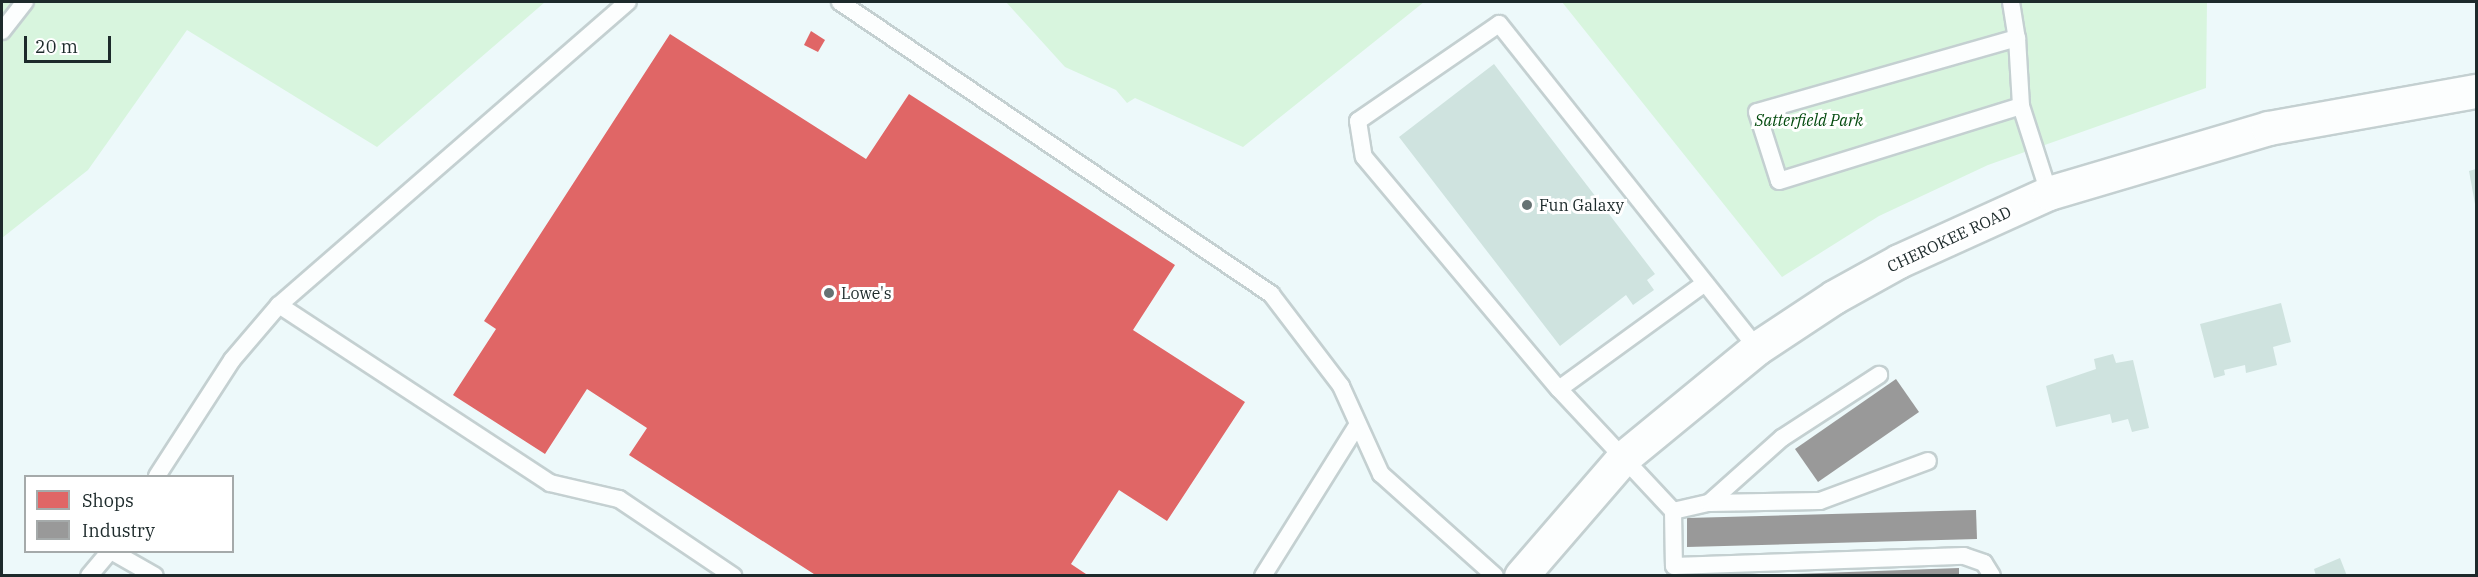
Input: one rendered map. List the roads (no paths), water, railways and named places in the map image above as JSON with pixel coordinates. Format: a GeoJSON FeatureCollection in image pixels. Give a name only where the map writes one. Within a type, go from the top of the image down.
{"type":"FeatureCollection","features":[{"type":"Feature","properties":{"kind":"main road","name":"CHEROKEE ROAD"},"geometry":{"type":"LineString","coordinates":[[1521,576],[1623,458],[1757,348],[1834,297],[1899,261],[2049,193],[2268,128],[2476,91]]}},
{"type":"Feature","properties":{"kind":"lane"},"geometry":{"type":"LineString","coordinates":[[2,31],[25,2]]}},
{"type":"Feature","properties":{"kind":"lane"},"geometry":{"type":"LineString","coordinates":[[158,475],[232,360],[279,305],[628,2]]}},
{"type":"Feature","properties":{"kind":"lane"},"geometry":{"type":"LineString","coordinates":[[840,2],[1271,294],[1341,386],[1381,474],[1495,576]]}},
{"type":"Feature","properties":{"kind":"lane"},"geometry":{"type":"LineString","coordinates":[[2011,2],[2017,38],[2021,106],[2049,193]]}},
{"type":"Feature","properties":{"kind":"lane"},"geometry":{"type":"LineString","coordinates":[[1757,348],[1499,24],[1358,121],[1364,157],[1559,389],[1674,511],[1674,566],[1964,556],[1984,563],[1992,576]]}},
{"type":"Feature","properties":{"kind":"lane"},"geometry":{"type":"LineString","coordinates":[[2017,38],[1757,112],[1779,181],[2021,106]]}},
{"type":"Feature","properties":{"kind":"lane"},"geometry":{"type":"LineString","coordinates":[[1559,389],[1705,283]]}},
{"type":"Feature","properties":{"kind":"lane"},"geometry":{"type":"LineString","coordinates":[[279,305],[550,483],[619,499],[706,568],[733,576]]}},
{"type":"Feature","properties":{"kind":"lane"},"geometry":{"type":"LineString","coordinates":[[1710,503],[1782,438],[1879,375]]}},
{"type":"Feature","properties":{"kind":"lane"},"geometry":{"type":"LineString","coordinates":[[1263,576],[1358,424]]}},
{"type":"Feature","properties":{"kind":"lane"},"geometry":{"type":"LineString","coordinates":[[1674,511],[1710,503],[1820,501],[1928,461]]}},
{"type":"Feature","properties":{"kind":"lane"},"geometry":{"type":"LineString","coordinates":[[89,576],[110,553]]}},
{"type":"Feature","properties":{"kind":"lane"},"geometry":{"type":"LineString","coordinates":[[113,553],[155,576]]}},
{"type":"Feature","properties":{"kind":"place","name":"Fun Galaxy"},"geometry":{"type":"Point","coordinates":[1527,205]}},
{"type":"Feature","properties":{"kind":"place","name":"Lowe's"},"geometry":{"type":"Point","coordinates":[829,293]}},
{"type":"Feature","properties":{"kind":"park label","name":"Satterfield Park"},"geometry":{"type":"Point","coordinates":[1809,120]}}]}
